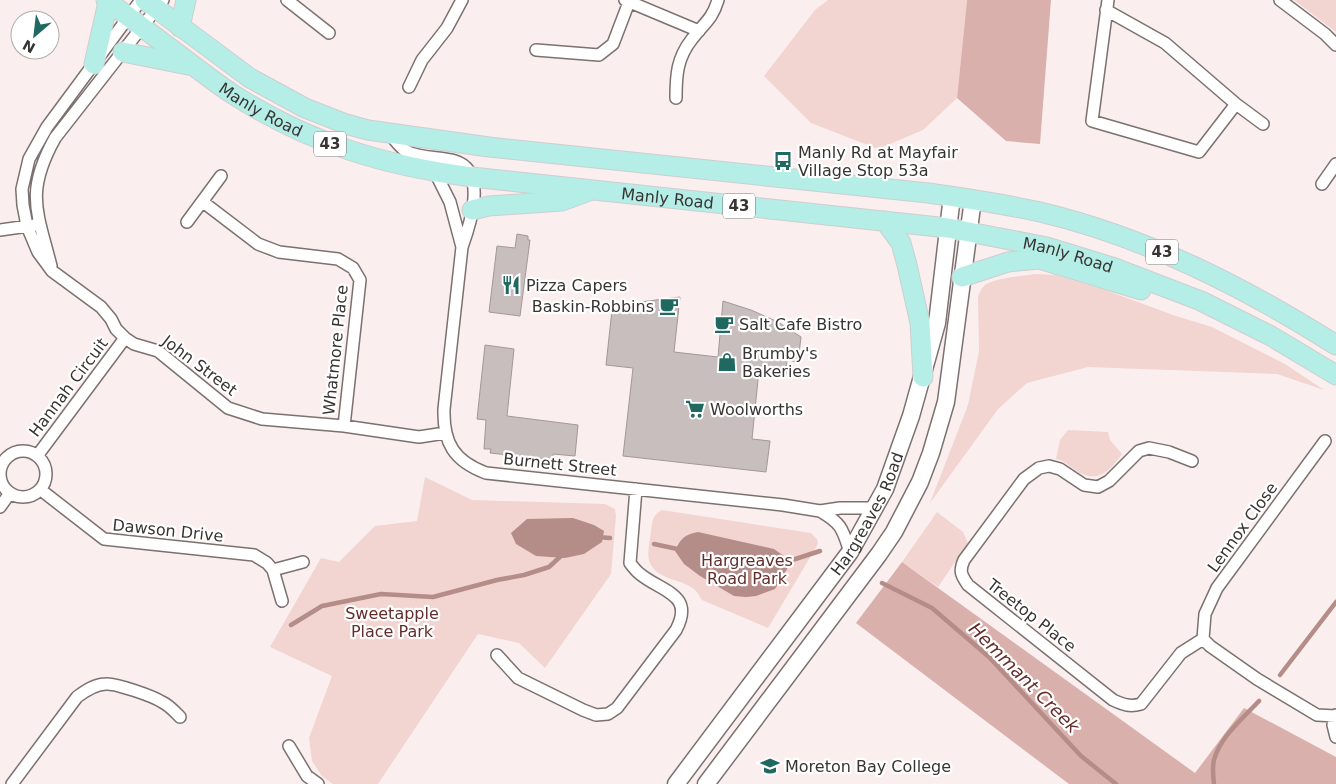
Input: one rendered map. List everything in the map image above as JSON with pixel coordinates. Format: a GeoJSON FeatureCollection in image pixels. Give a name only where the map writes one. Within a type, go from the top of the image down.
{"type":"FeatureCollection","features":[{"type":"Feature","properties":{"kind":"main road"},"geometry":{"type":"LineString","coordinates":[[180,27],[186,0]]}},
{"type":"Feature","properties":{"kind":"main road"},"geometry":{"type":"LineString","coordinates":[[94,64],[107,1]]}},
{"type":"Feature","properties":{"kind":"main road","name":"Manly Road"},"geometry":{"type":"LineString","coordinates":[[107,1],[233,95],[293,128],[376,160],[435,172],[472,177],[948,228],[1047,247],[1115,268],[1201,301],[1254,327],[1336,375]]}},
{"type":"Feature","properties":{"kind":"main road","name":"Manly Road"},"geometry":{"type":"LineString","coordinates":[[152,2],[180,27],[250,78],[305,108],[346,124],[390,135],[952,196],[1041,212],[1163,252],[1252,294],[1336,345]]}},
{"type":"Feature","properties":{"kind":"main road"},"geometry":{"type":"LineString","coordinates":[[123,52],[194,66]]}},
{"type":"Feature","properties":{"kind":"main road"},"geometry":{"type":"LineString","coordinates":[[472,210],[489,206],[562,201],[592,190]]}},
{"type":"Feature","properties":{"kind":"main road","name":"Hargreaves Road"},"geometry":{"type":"LineString","coordinates":[[676,784],[850,552],[875,508],[894,468],[923,377],[937,323],[952,196]]}},
{"type":"Feature","properties":{"kind":"main road","name":"Hargreaves Road"},"geometry":{"type":"LineString","coordinates":[[706,784],[879,554],[909,506],[931,453],[946,402],[973,199]]}},
{"type":"Feature","properties":{"kind":"main road"},"geometry":{"type":"LineString","coordinates":[[885,221],[896,235],[903,250],[920,323],[923,377]]}},
{"type":"Feature","properties":{"kind":"main road"},"geometry":{"type":"LineString","coordinates":[[962,277],[1008,262],[1038,259],[1146,292],[1171,288]]}},
{"type":"Feature","properties":{"kind":"street"},"geometry":{"type":"LineString","coordinates":[[287,0],[329,33]]}},
{"type":"Feature","properties":{"kind":"street"},"geometry":{"type":"LineString","coordinates":[[409,87],[422,60],[447,28],[462,0]]}},
{"type":"Feature","properties":{"kind":"street"},"geometry":{"type":"LineString","coordinates":[[676,98],[676,71],[683,53],[692,39],[709,20],[718,0]]}},
{"type":"Feature","properties":{"kind":"street"},"geometry":{"type":"LineString","coordinates":[[1280,0],[1325,34],[1336,45]]}},
{"type":"Feature","properties":{"kind":"street"},"geometry":{"type":"LineString","coordinates":[[536,50],[599,55],[613,44],[627,1],[699,31]]}},
{"type":"Feature","properties":{"kind":"street"},"geometry":{"type":"LineString","coordinates":[[52,270],[39,224],[36,204],[36,188],[46,154],[55,138],[123,52],[136,22],[152,2]]}},
{"type":"Feature","properties":{"kind":"street"},"geometry":{"type":"LineString","coordinates":[[136,22],[152,2]]}},
{"type":"Feature","properties":{"kind":"street"},"geometry":{"type":"LineString","coordinates":[[1236,104],[1199,152],[1092,121],[1107,5],[1165,43],[1262,124]]}},
{"type":"Feature","properties":{"kind":"street","name":"John Street"},"geometry":{"type":"LineString","coordinates":[[136,22],[94,64],[46,126],[29,159],[22,189],[27,226],[38,252],[52,270],[101,307],[111,319],[116,329],[125,338],[134,344],[158,351],[228,408],[262,419],[344,426],[419,437],[445,433]]}},
{"type":"Feature","properties":{"kind":"street"},"geometry":{"type":"LineString","coordinates":[[390,135],[406,151],[455,161],[463,165],[472,177]]}},
{"type":"Feature","properties":{"kind":"street"},"geometry":{"type":"LineString","coordinates":[[1322,184],[1336,164]]}},
{"type":"Feature","properties":{"kind":"street","name":"Burnett Street"},"geometry":{"type":"LineString","coordinates":[[435,172],[450,202],[462,247]]}},
{"type":"Feature","properties":{"kind":"street"},"geometry":{"type":"LineString","coordinates":[[186,222],[221,176]]}},
{"type":"Feature","properties":{"kind":"street","name":"Burnett Street"},"geometry":{"type":"LineString","coordinates":[[472,177],[474,186],[472,210],[470,226],[462,247],[444,408],[445,433],[451,448],[460,460],[486,473],[783,505],[820,511],[840,508],[875,508]]}},
{"type":"Feature","properties":{"kind":"street","name":"Whatmore Place"},"geometry":{"type":"LineString","coordinates":[[203,202],[258,244],[279,252],[338,259],[353,268],[360,280],[344,426]]}},
{"type":"Feature","properties":{"kind":"street"},"geometry":{"type":"LineString","coordinates":[[0,230],[39,224]]}},
{"type":"Feature","properties":{"kind":"street","name":"Hannah Circuit"},"geometry":{"type":"LineString","coordinates":[[37,456],[125,338]]}},
{"type":"Feature","properties":{"kind":"street","name":"Lennox Close"},"geometry":{"type":"LineString","coordinates":[[1203,639],[1205,614],[1217,588],[1325,441]]}},
{"type":"Feature","properties":{"kind":"street","name":"Treetop Place"},"geometry":{"type":"LineString","coordinates":[[1192,462],[1169,452],[1149,448],[1139,451],[1109,482],[1098,488],[1084,485],[1060,469],[1049,466],[1039,468],[1024,479],[964,560],[961,567],[961,575],[968,585],[1113,700],[1126,706],[1141,704],[1181,653],[1203,639]]}},
{"type":"Feature","properties":{"kind":"street"},"geometry":{"type":"LineString","coordinates":[[24,451],[37,456],[43,461],[47,472],[46,480],[41,490],[25,498],[10,494],[4,488],[0,479],[1,463],[16,452],[24,451]]}},
{"type":"Feature","properties":{"kind":"street","name":"Dawson Drive"},"geometry":{"type":"LineString","coordinates":[[41,490],[104,539],[254,555],[267,562],[273,570]]}},
{"type":"Feature","properties":{"kind":"street"},"geometry":{"type":"LineString","coordinates":[[496,654],[518,678],[583,710],[596,715],[608,714],[617,708],[683,618],[682,607],[674,594],[640,574],[630,563],[636,490]]}},
{"type":"Feature","properties":{"kind":"street"},"geometry":{"type":"LineString","coordinates":[[0,507],[10,494]]}},
{"type":"Feature","properties":{"kind":"street"},"geometry":{"type":"LineString","coordinates":[[820,511],[841,526],[850,552]]}},
{"type":"Feature","properties":{"kind":"street"},"geometry":{"type":"LineString","coordinates":[[282,602],[273,570],[303,562]]}},
{"type":"Feature","properties":{"kind":"street"},"geometry":{"type":"LineString","coordinates":[[1203,639],[1223,656],[1257,679],[1317,715],[1336,715],[1333,724],[1336,737]]}},
{"type":"Feature","properties":{"kind":"street"},"geometry":{"type":"LineString","coordinates":[[12,784],[77,697],[86,690],[96,686],[105,684],[115,685],[162,702],[180,717]]}},
{"type":"Feature","properties":{"kind":"street"},"geometry":{"type":"LineString","coordinates":[[289,746],[308,776],[318,784]]}},
{"type":"Feature","properties":{"kind":"green space"},"geometry":{"type":"Polygon","coordinates":[[[828,0],[967,0],[957,98],[923,130],[878,149],[811,123],[764,76],[815,10],[828,0]]]}},
{"type":"Feature","properties":{"kind":"green space"},"geometry":{"type":"Polygon","coordinates":[[[1294,0],[1336,0],[1336,32],[1294,0]]]}},
{"type":"Feature","properties":{"kind":"green space"},"geometry":{"type":"Polygon","coordinates":[[[1036,274],[1055,275],[1105,290],[1212,327],[1285,364],[1324,390],[1277,374],[1088,367],[1027,383],[998,409],[930,503],[968,405],[979,351],[978,297],[984,286],[988,283],[1036,274]]]}},
{"type":"Feature","properties":{"kind":"green space"},"geometry":{"type":"Polygon","coordinates":[[[1068,430],[1108,432],[1110,440],[1122,454],[1114,465],[1104,473],[1087,476],[1080,473],[1066,463],[1056,459],[1060,440],[1068,430]]]}},
{"type":"Feature","properties":{"kind":"green space","name":"Sweetapple Place Park"},"geometry":{"type":"Polygon","coordinates":[[[425,477],[472,500],[605,504],[615,509],[611,574],[545,668],[519,643],[478,634],[378,784],[333,784],[322,776],[312,761],[309,738],[332,676],[270,647],[321,558],[339,562],[375,526],[417,521],[425,477]]]}},
{"type":"Feature","properties":{"kind":"green space","name":"Hargreaves Road Park"},"geometry":{"type":"Polygon","coordinates":[[[662,510],[811,533],[817,539],[818,544],[768,628],[702,600],[691,587],[654,569],[648,556],[652,525],[654,517],[662,510]]]}},
{"type":"Feature","properties":{"kind":"green space"},"geometry":{"type":"Polygon","coordinates":[[[937,512],[963,532],[968,543],[938,587],[902,562],[937,512]]]}},
{"type":"Feature","properties":{"kind":"shaded area"},"geometry":{"type":"Polygon","coordinates":[[[967,0],[1051,0],[1040,144],[1006,141],[957,98],[967,0]]]}},
{"type":"Feature","properties":{"kind":"shaded area"},"geometry":{"type":"Polygon","coordinates":[[[573,518],[594,525],[604,531],[602,542],[584,554],[565,558],[536,556],[516,544],[511,533],[527,519],[573,518]]]}},
{"type":"Feature","properties":{"kind":"shaded area"},"geometry":{"type":"Polygon","coordinates":[[[698,532],[774,549],[784,556],[789,566],[775,589],[756,596],[734,596],[684,564],[675,551],[684,538],[698,532]]]}},
{"type":"Feature","properties":{"kind":"shaded area"},"geometry":{"type":"Polygon","coordinates":[[[902,562],[1195,773],[1244,708],[1336,757],[1336,784],[1069,784],[856,623],[902,562]]]}},
{"type":"Feature","properties":{"kind":"building"},"geometry":{"type":"Polygon","coordinates":[[[517,234],[528,236],[528,240],[530,240],[520,316],[489,312],[497,246],[515,248],[517,234]]]}},
{"type":"Feature","properties":{"kind":"building"},"geometry":{"type":"Polygon","coordinates":[[[680,297],[674,352],[718,357],[723,301],[751,310],[778,322],[801,337],[798,362],[787,360],[786,375],[759,370],[752,439],[770,441],[766,472],[623,456],[633,368],[606,365],[612,310],[640,302],[680,297]]]}},
{"type":"Feature","properties":{"kind":"building"},"geometry":{"type":"Polygon","coordinates":[[[485,345],[514,349],[507,416],[578,425],[575,456],[553,454],[553,460],[490,453],[491,449],[484,449],[486,420],[477,419],[485,345]]]}},
{"type":"Feature","properties":{"kind":"waterway","name":"Hemmant Creek"},"geometry":{"type":"LineString","coordinates":[[597,537],[610,538]]}},
{"type":"Feature","properties":{"kind":"waterway","name":"Hemmant Creek"},"geometry":{"type":"LineString","coordinates":[[654,544],[682,550]]}},
{"type":"Feature","properties":{"kind":"waterway","name":"Hemmant Creek"},"geometry":{"type":"LineString","coordinates":[[783,563],[820,551]]}},
{"type":"Feature","properties":{"kind":"waterway","name":"Hemmant Creek"},"geometry":{"type":"LineString","coordinates":[[291,625],[322,606],[381,594],[433,597],[549,567],[562,555]]}},
{"type":"Feature","properties":{"kind":"waterway","name":"Hemmant Creek"},"geometry":{"type":"LineString","coordinates":[[882,583],[932,608],[989,657],[1081,756],[1116,784]]}},
{"type":"Feature","properties":{"kind":"waterway"},"geometry":{"type":"LineString","coordinates":[[1280,675],[1336,602]]}},
{"type":"Feature","properties":{"kind":"waterway"},"geometry":{"type":"LineString","coordinates":[[1214,784],[1213,763],[1221,743],[1259,701]]}},
{"type":"Feature","properties":{"kind":"place","name":"Manly Rd at Mayfair Village Stop 53a"},"geometry":{"type":"Point","coordinates":[783,161]}},
{"type":"Feature","properties":{"kind":"place","name":"Pizza Capers"},"geometry":{"type":"Point","coordinates":[511,285]}},
{"type":"Feature","properties":{"kind":"place","name":"Baskin-Robbins"},"geometry":{"type":"Point","coordinates":[669,306]}},
{"type":"Feature","properties":{"kind":"place","name":"Salt Cafe Bistro"},"geometry":{"type":"Point","coordinates":[724,324]}},
{"type":"Feature","properties":{"kind":"place","name":"Brumby's Bakeries"},"geometry":{"type":"Point","coordinates":[727,362]}},
{"type":"Feature","properties":{"kind":"place","name":"Woolworths"},"geometry":{"type":"Point","coordinates":[695,409]}},
{"type":"Feature","properties":{"kind":"place","name":"Moreton Bay College"},"geometry":{"type":"Point","coordinates":[770,766]}}]}
